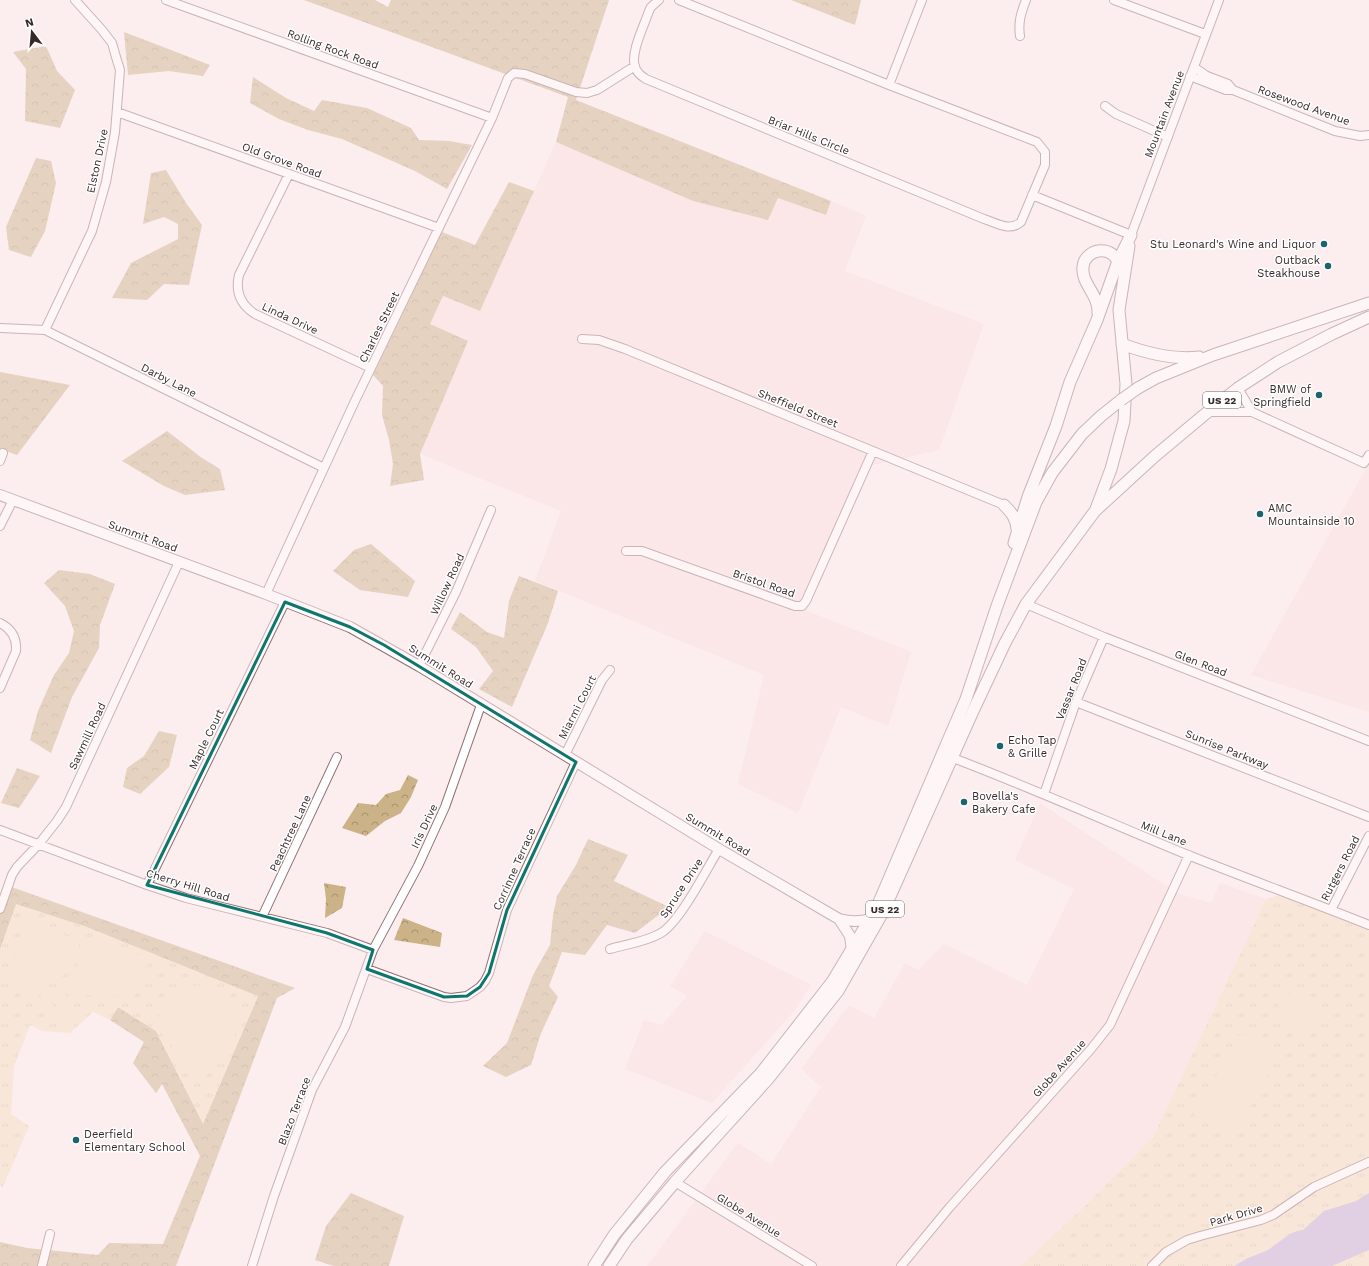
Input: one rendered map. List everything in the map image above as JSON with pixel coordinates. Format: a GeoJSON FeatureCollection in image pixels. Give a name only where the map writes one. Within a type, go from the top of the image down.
{"type":"FeatureCollection","features":[{"type":"Feature","properties":{"kind":"highway"},"geometry":{"type":"LineString","coordinates":[[997,606],[1017,529],[1028,496],[1055,427],[1070,382],[1097,320],[1118,261],[1131,235]]}},
{"type":"Feature","properties":{"kind":"highway"},"geometry":{"type":"LineString","coordinates":[[1119,310],[1131,235]]}},
{"type":"Feature","properties":{"kind":"highway"},"geometry":{"type":"LineString","coordinates":[[1095,511],[1111,469],[1124,421],[1126,384],[1118,296],[1120,272],[1118,261],[1112,253],[1104,251],[1099,251],[1088,256],[1083,266],[1085,279],[1096,299],[1098,306],[1097,320]]}},
{"type":"Feature","properties":{"kind":"highway","name":"US 22"},"geometry":{"type":"LineString","coordinates":[[594,1266],[614,1235],[665,1172],[761,1073],[832,982],[871,919],[966,699],[997,606],[1036,502],[1052,473],[1082,434],[1121,400],[1156,378],[1213,355],[1369,303]]}},
{"type":"Feature","properties":{"kind":"highway","name":"US 22"},"geometry":{"type":"LineString","coordinates":[[608,1266],[627,1239],[674,1182],[768,1079],[838,991],[884,912],[973,710],[1005,643],[1026,604],[1095,511],[1155,456],[1238,388],[1278,362],[1369,317]]}},
{"type":"Feature","properties":{"kind":"highway"},"geometry":{"type":"LineString","coordinates":[[1122,344],[1170,357],[1180,358],[1213,355]]}},
{"type":"Feature","properties":{"kind":"highway"},"geometry":{"type":"LineString","coordinates":[[1004,505],[1019,504],[1028,496]]}},
{"type":"Feature","properties":{"kind":"highway"},"geometry":{"type":"LineString","coordinates":[[1004,505],[1016,520],[1017,529]]}},
{"type":"Feature","properties":{"kind":"main road","name":"Summit Road"},"geometry":{"type":"LineString","coordinates":[[0,495],[266,594],[350,627],[419,666],[719,849],[839,919],[850,922],[860,922],[871,919]]}},
{"type":"Feature","properties":{"kind":"main road","name":"Summit Road"},"geometry":{"type":"LineString","coordinates":[[839,919],[850,936],[852,950]]}},
{"type":"Feature","properties":{"kind":"street","name":"Elston Drive"},"geometry":{"type":"LineString","coordinates":[[45,330],[92,231],[106,182],[116,132],[120,70],[112,43],[75,0]]}},
{"type":"Feature","properties":{"kind":"street","name":"Rolling Rock Road"},"geometry":{"type":"LineString","coordinates":[[166,0],[492,118]]}},
{"type":"Feature","properties":{"kind":"street"},"geometry":{"type":"LineString","coordinates":[[634,66],[633,59],[649,11],[658,0]]}},
{"type":"Feature","properties":{"kind":"street","name":"Briar Hills Circle"},"geometry":{"type":"LineString","coordinates":[[634,66],[640,75],[646,79],[1003,226],[1013,227],[1022,222],[1045,165],[1045,152],[1037,142],[889,85],[680,0]]}},
{"type":"Feature","properties":{"kind":"street"},"geometry":{"type":"LineString","coordinates":[[889,85],[922,0]]}},
{"type":"Feature","properties":{"kind":"street"},"geometry":{"type":"LineString","coordinates":[[1020,36],[1018,25],[1019,16],[1026,0]]}},
{"type":"Feature","properties":{"kind":"street"},"geometry":{"type":"LineString","coordinates":[[1114,0],[1206,34]]}},
{"type":"Feature","properties":{"kind":"street","name":"Mountain Avenue"},"geometry":{"type":"LineString","coordinates":[[1131,235],[1219,0]]}},
{"type":"Feature","properties":{"kind":"street","name":"Charles Street"},"geometry":{"type":"LineString","coordinates":[[266,594],[371,368],[492,118],[508,78],[514,73],[525,74],[576,92],[587,93],[597,90],[634,66]]}},
{"type":"Feature","properties":{"kind":"street","name":"Rosewood Avenue"},"geometry":{"type":"LineString","coordinates":[[1194,67],[1207,76],[1228,84],[1233,90]]}},
{"type":"Feature","properties":{"kind":"street","name":"Rosewood Avenue"},"geometry":{"type":"LineString","coordinates":[[1190,76],[1226,90],[1233,90],[1335,131],[1360,136],[1369,136]]}},
{"type":"Feature","properties":{"kind":"street"},"geometry":{"type":"LineString","coordinates":[[1105,106],[1116,114],[1168,137]]}},
{"type":"Feature","properties":{"kind":"street","name":"Old Grove Road"},"geometry":{"type":"LineString","coordinates":[[117,112],[438,228]]}},
{"type":"Feature","properties":{"kind":"street","name":"Linda Drive"},"geometry":{"type":"LineString","coordinates":[[289,174],[239,275],[237,288],[241,301],[250,311],[255,314],[371,368]]}},
{"type":"Feature","properties":{"kind":"street"},"geometry":{"type":"LineString","coordinates":[[1032,195],[1131,235]]}},
{"type":"Feature","properties":{"kind":"street","name":"Darby Lane"},"geometry":{"type":"LineString","coordinates":[[0,328],[45,330],[324,468]]}},
{"type":"Feature","properties":{"kind":"street","name":"Sheffield Street"},"geometry":{"type":"LineString","coordinates":[[582,339],[599,340],[622,348],[1004,505]]}},
{"type":"Feature","properties":{"kind":"street"},"geometry":{"type":"LineString","coordinates":[[1238,388],[1252,412]]}},
{"type":"Feature","properties":{"kind":"street"},"geometry":{"type":"LineString","coordinates":[[1207,412],[1252,412],[1364,464],[1369,455]]}},
{"type":"Feature","properties":{"kind":"street","name":"Bristol Road"},"geometry":{"type":"LineString","coordinates":[[626,551],[642,551],[795,606],[802,606],[806,601],[873,451]]}},
{"type":"Feature","properties":{"kind":"street"},"geometry":{"type":"LineString","coordinates":[[0,526],[13,500]]}},
{"type":"Feature","properties":{"kind":"street","name":"Willow Road"},"geometry":{"type":"LineString","coordinates":[[419,666],[456,592],[491,510]]}},
{"type":"Feature","properties":{"kind":"street","name":"Sawmill Road"},"geometry":{"type":"LineString","coordinates":[[0,909],[12,875],[17,867],[38,845],[66,807],[179,562]]}},
{"type":"Feature","properties":{"kind":"street","name":"Maple Court"},"geometry":{"type":"LineString","coordinates":[[147,885],[285,602]]}},
{"type":"Feature","properties":{"kind":"street","name":"Glen Road"},"geometry":{"type":"LineString","coordinates":[[1026,604],[1104,637],[1369,741]]}},
{"type":"Feature","properties":{"kind":"street"},"geometry":{"type":"LineString","coordinates":[[0,624],[11,630],[15,639],[16,651],[0,688]]}},
{"type":"Feature","properties":{"kind":"street","name":"Vassar Road"},"geometry":{"type":"LineString","coordinates":[[1044,794],[1076,702],[1104,637]]}},
{"type":"Feature","properties":{"kind":"street","name":"Miarmi Court"},"geometry":{"type":"LineString","coordinates":[[564,755],[602,680],[610,670]]}},
{"type":"Feature","properties":{"kind":"street","name":"Sunrise Parkway"},"geometry":{"type":"LineString","coordinates":[[1076,702],[1369,817]]}},
{"type":"Feature","properties":{"kind":"street","name":"Iris Drive"},"geometry":{"type":"LineString","coordinates":[[367,969],[373,950],[418,866],[445,807],[481,705]]}},
{"type":"Feature","properties":{"kind":"street","name":"Peachtree Lane"},"geometry":{"type":"LineString","coordinates":[[262,918],[337,757]]}},
{"type":"Feature","properties":{"kind":"street","name":"Mill Lane"},"geometry":{"type":"LineString","coordinates":[[953,758],[1044,794],[1189,855],[1369,925]]}},
{"type":"Feature","properties":{"kind":"street","name":"Corrinne Terrace"},"geometry":{"type":"LineString","coordinates":[[367,969],[444,997],[452,998],[467,996],[480,987],[489,973],[507,910],[576,762]]}},
{"type":"Feature","properties":{"kind":"street","name":"Cherry Hill Road"},"geometry":{"type":"LineString","coordinates":[[0,830],[186,898],[327,933],[373,950]]}},
{"type":"Feature","properties":{"kind":"street","name":"Rutgers Road"},"geometry":{"type":"LineString","coordinates":[[1330,910],[1369,836]]}},
{"type":"Feature","properties":{"kind":"street","name":"Spruce Drive"},"geometry":{"type":"LineString","coordinates":[[610,949],[651,938],[662,933],[671,925],[681,912],[719,849]]}},
{"type":"Feature","properties":{"kind":"street","name":"Globe Avenue"},"geometry":{"type":"LineString","coordinates":[[900,1266],[949,1208],[1091,1049],[1110,1025],[1189,855]]}},
{"type":"Feature","properties":{"kind":"street","name":"Blazo Terrace"},"geometry":{"type":"LineString","coordinates":[[252,1266],[274,1196],[312,1090],[345,1027],[367,969]]}},
{"type":"Feature","properties":{"kind":"street","name":"Park Drive"},"geometry":{"type":"LineString","coordinates":[[1152,1266],[1166,1252],[1187,1240],[1267,1218],[1314,1187],[1369,1162]]}},
{"type":"Feature","properties":{"kind":"street","name":"Globe Avenue"},"geometry":{"type":"LineString","coordinates":[[674,1182],[812,1266]]}},
{"type":"Feature","properties":{"kind":"street"},"geometry":{"type":"LineString","coordinates":[[42,1266],[50,1234]]}},
{"type":"Feature","properties":{"kind":"highlighted area"},"geometry":{"type":"Polygon","coordinates":[[[285,602],[350,627],[384,645],[576,762],[507,910],[489,973],[480,987],[467,996],[444,997],[367,969],[373,950],[327,933],[147,885],[285,602]]]}},
{"type":"Feature","properties":{"kind":"shaded area"},"geometry":{"type":"Polygon","coordinates":[[[556,142],[693,201],[768,220],[777,197],[826,215],[831,201],[866,216],[845,271],[984,324],[939,450],[867,466],[807,611],[911,652],[888,726],[841,707],[798,813],[738,784],[764,675],[535,581],[561,511],[420,454],[467,342],[430,324],[443,296],[480,311],[556,142]]]}},
{"type":"Feature","properties":{"kind":"shaded area"},"geometry":{"type":"Polygon","coordinates":[[[1369,463],[1369,712],[1251,675],[1369,463]]]}},
{"type":"Feature","properties":{"kind":"shaded area"},"geometry":{"type":"Polygon","coordinates":[[[1040,803],[1177,893],[1211,903],[1220,883],[1266,899],[1153,1137],[1087,1204],[1020,1266],[647,1266],[738,1143],[771,1164],[821,1087],[801,1069],[849,1005],[874,1018],[905,963],[918,970],[944,944],[1027,985],[1074,889],[1015,860],[1040,803]]]}},
{"type":"Feature","properties":{"kind":"shaded area"},"geometry":{"type":"Polygon","coordinates":[[[705,931],[811,985],[795,1010],[712,1103],[625,1069],[644,1020],[662,1025],[687,996],[670,986],[705,931]]]}},
{"type":"Feature","properties":{"kind":"shaded area"},"geometry":{"type":"Polygon","coordinates":[[[1369,1193],[1369,1250],[1332,1266],[1234,1266],[1248,1258],[1268,1250],[1290,1234],[1303,1230],[1324,1211],[1356,1201],[1369,1193]]]}},
{"type":"Feature","properties":{"kind":"green space"},"geometry":{"type":"Polygon","coordinates":[[[304,0],[375,0],[388,7],[391,0],[609,0],[576,100],[831,201],[826,215],[778,198],[768,220],[693,201],[556,142],[568,97],[304,0]]]}},
{"type":"Feature","properties":{"kind":"green space"},"geometry":{"type":"Polygon","coordinates":[[[791,0],[861,0],[855,25],[791,0]]]}},
{"type":"Feature","properties":{"kind":"green space"},"geometry":{"type":"Polygon","coordinates":[[[124,32],[210,65],[203,76],[169,71],[128,75],[124,32]]]}},
{"type":"Feature","properties":{"kind":"green space"},"geometry":{"type":"Polygon","coordinates":[[[46,46],[57,71],[75,90],[60,128],[25,121],[26,69],[13,52],[46,46]]]}},
{"type":"Feature","properties":{"kind":"green space"},"geometry":{"type":"Polygon","coordinates":[[[253,77],[286,98],[314,111],[322,100],[367,108],[411,128],[419,140],[449,141],[472,145],[447,189],[415,171],[342,139],[308,130],[279,119],[250,103],[253,77]]]}},
{"type":"Feature","properties":{"kind":"green space"},"geometry":{"type":"Polygon","coordinates":[[[36,158],[51,161],[56,183],[45,231],[31,257],[9,250],[6,227],[36,158]]]}},
{"type":"Feature","properties":{"kind":"green space"},"geometry":{"type":"Polygon","coordinates":[[[166,170],[186,203],[202,225],[189,285],[164,284],[147,300],[112,298],[131,263],[178,239],[178,224],[164,217],[143,224],[151,173],[166,170]]]}},
{"type":"Feature","properties":{"kind":"green space"},"geometry":{"type":"Polygon","coordinates":[[[509,182],[534,191],[480,311],[443,296],[430,324],[468,341],[420,454],[424,480],[390,486],[393,464],[389,440],[382,415],[383,386],[373,375],[442,232],[475,245],[509,182]]]}},
{"type":"Feature","properties":{"kind":"green space"},"geometry":{"type":"Polygon","coordinates":[[[0,372],[70,385],[17,455],[0,449],[0,372]]]}},
{"type":"Feature","properties":{"kind":"green space"},"geometry":{"type":"Polygon","coordinates":[[[167,431],[202,458],[220,469],[225,490],[185,495],[164,486],[122,461],[167,431]]]}},
{"type":"Feature","properties":{"kind":"green space"},"geometry":{"type":"Polygon","coordinates":[[[371,544],[415,581],[408,597],[360,590],[333,571],[354,550],[371,544]]]}},
{"type":"Feature","properties":{"kind":"green space"},"geometry":{"type":"Polygon","coordinates":[[[59,570],[90,574],[115,584],[100,625],[99,648],[72,697],[51,753],[30,740],[38,711],[54,675],[69,653],[74,631],[65,606],[44,583],[59,570]]]}},
{"type":"Feature","properties":{"kind":"green space"},"geometry":{"type":"Polygon","coordinates":[[[519,576],[558,591],[548,623],[512,707],[479,689],[493,671],[476,647],[451,629],[460,612],[487,632],[504,638],[509,601],[519,576]]]}},
{"type":"Feature","properties":{"kind":"green space"},"geometry":{"type":"Polygon","coordinates":[[[159,731],[177,735],[169,767],[140,794],[123,787],[127,768],[144,756],[159,731]]]}},
{"type":"Feature","properties":{"kind":"green space"},"geometry":{"type":"Polygon","coordinates":[[[17,768],[40,776],[19,808],[1,803],[17,768]]]}},
{"type":"Feature","properties":{"kind":"green space"},"geometry":{"type":"Polygon","coordinates":[[[408,775],[418,780],[411,797],[401,813],[385,821],[366,836],[342,828],[358,803],[376,805],[386,794],[400,790],[408,775]]]}},
{"type":"Feature","properties":{"kind":"green space"},"geometry":{"type":"Polygon","coordinates":[[[588,839],[628,855],[614,881],[669,907],[635,933],[607,925],[585,955],[562,952],[549,986],[558,997],[541,1033],[531,1065],[506,1077],[483,1066],[507,1043],[533,975],[550,945],[553,915],[557,896],[576,865],[588,839]]]}},
{"type":"Feature","properties":{"kind":"green space"},"geometry":{"type":"Polygon","coordinates":[[[324,883],[346,887],[342,908],[325,918],[326,899],[324,883]]]}},
{"type":"Feature","properties":{"kind":"green space"},"geometry":{"type":"Polygon","coordinates":[[[6,885],[295,988],[277,998],[176,1266],[0,1266],[0,1242],[27,1248],[98,1255],[109,1243],[163,1244],[200,1156],[162,1084],[156,1093],[133,1063],[144,1042],[110,1020],[118,1007],[156,1031],[203,1123],[258,996],[0,949],[0,902],[6,885]]]}},
{"type":"Feature","properties":{"kind":"green space"},"geometry":{"type":"Polygon","coordinates":[[[1287,893],[1369,925],[1369,1266],[1020,1266],[1087,1204],[1153,1137],[1266,899],[1287,893]]]}},
{"type":"Feature","properties":{"kind":"green space"},"geometry":{"type":"Polygon","coordinates":[[[16,904],[87,927],[258,996],[203,1124],[156,1031],[118,1007],[110,1020],[93,1012],[70,1033],[42,1031],[30,1025],[14,1067],[11,1114],[29,1126],[3,1187],[0,1186],[0,949],[16,904]]]}},
{"type":"Feature","properties":{"kind":"green space"},"geometry":{"type":"Polygon","coordinates":[[[403,918],[442,933],[440,947],[394,940],[403,918]]]}},
{"type":"Feature","properties":{"kind":"green space"},"geometry":{"type":"Polygon","coordinates":[[[25,921],[81,941],[69,970],[59,979],[40,986],[23,987],[6,983],[25,921]]]}},
{"type":"Feature","properties":{"kind":"green space"},"geometry":{"type":"Polygon","coordinates":[[[92,936],[150,959],[143,975],[133,987],[119,995],[101,1000],[73,989],[71,978],[92,936]]]}},
{"type":"Feature","properties":{"kind":"green space"},"geometry":{"type":"Polygon","coordinates":[[[198,985],[220,991],[237,1012],[235,1039],[204,1075],[164,1039],[158,1008],[176,990],[198,985]]]}},
{"type":"Feature","properties":{"kind":"green space"},"geometry":{"type":"Polygon","coordinates":[[[60,987],[61,990],[64,990],[71,1014],[69,1015],[70,1019],[64,1020],[63,1017],[60,1017],[53,993],[55,992],[54,989],[60,987]]]}},
{"type":"Feature","properties":{"kind":"green space"},"geometry":{"type":"Polygon","coordinates":[[[46,991],[47,995],[49,994],[57,1018],[55,1019],[56,1023],[50,1025],[49,1021],[46,1022],[39,998],[41,997],[40,993],[46,991]]]}},
{"type":"Feature","properties":{"kind":"green space"},"geometry":{"type":"Polygon","coordinates":[[[1299,991],[1310,996],[1316,1002],[1321,1023],[1286,1032],[1276,998],[1299,991]]]}},
{"type":"Feature","properties":{"kind":"green space"},"geometry":{"type":"Polygon","coordinates":[[[1240,1033],[1279,1055],[1233,1137],[1194,1115],[1240,1033]]]}},
{"type":"Feature","properties":{"kind":"green space"},"geometry":{"type":"Polygon","coordinates":[[[351,1193],[404,1216],[389,1266],[334,1266],[315,1260],[326,1226],[351,1193]]]}},
{"type":"Feature","properties":{"kind":"place","name":"Stu Leonard's Wine and Liquor"},"geometry":{"type":"Point","coordinates":[1324,244]}},
{"type":"Feature","properties":{"kind":"place","name":"Outback Steakhouse"},"geometry":{"type":"Point","coordinates":[1328,266]}},
{"type":"Feature","properties":{"kind":"place","name":"BMW of Springfield"},"geometry":{"type":"Point","coordinates":[1319,395]}},
{"type":"Feature","properties":{"kind":"place","name":"AMC Mountainside 10"},"geometry":{"type":"Point","coordinates":[1260,514]}},
{"type":"Feature","properties":{"kind":"place","name":"Echo Tap & Grille"},"geometry":{"type":"Point","coordinates":[1000,746]}},
{"type":"Feature","properties":{"kind":"place","name":"Bovella's Bakery Cafe"},"geometry":{"type":"Point","coordinates":[964,802]}},
{"type":"Feature","properties":{"kind":"place","name":"Deerfield Elementary School"},"geometry":{"type":"Point","coordinates":[76,1140]}}]}
